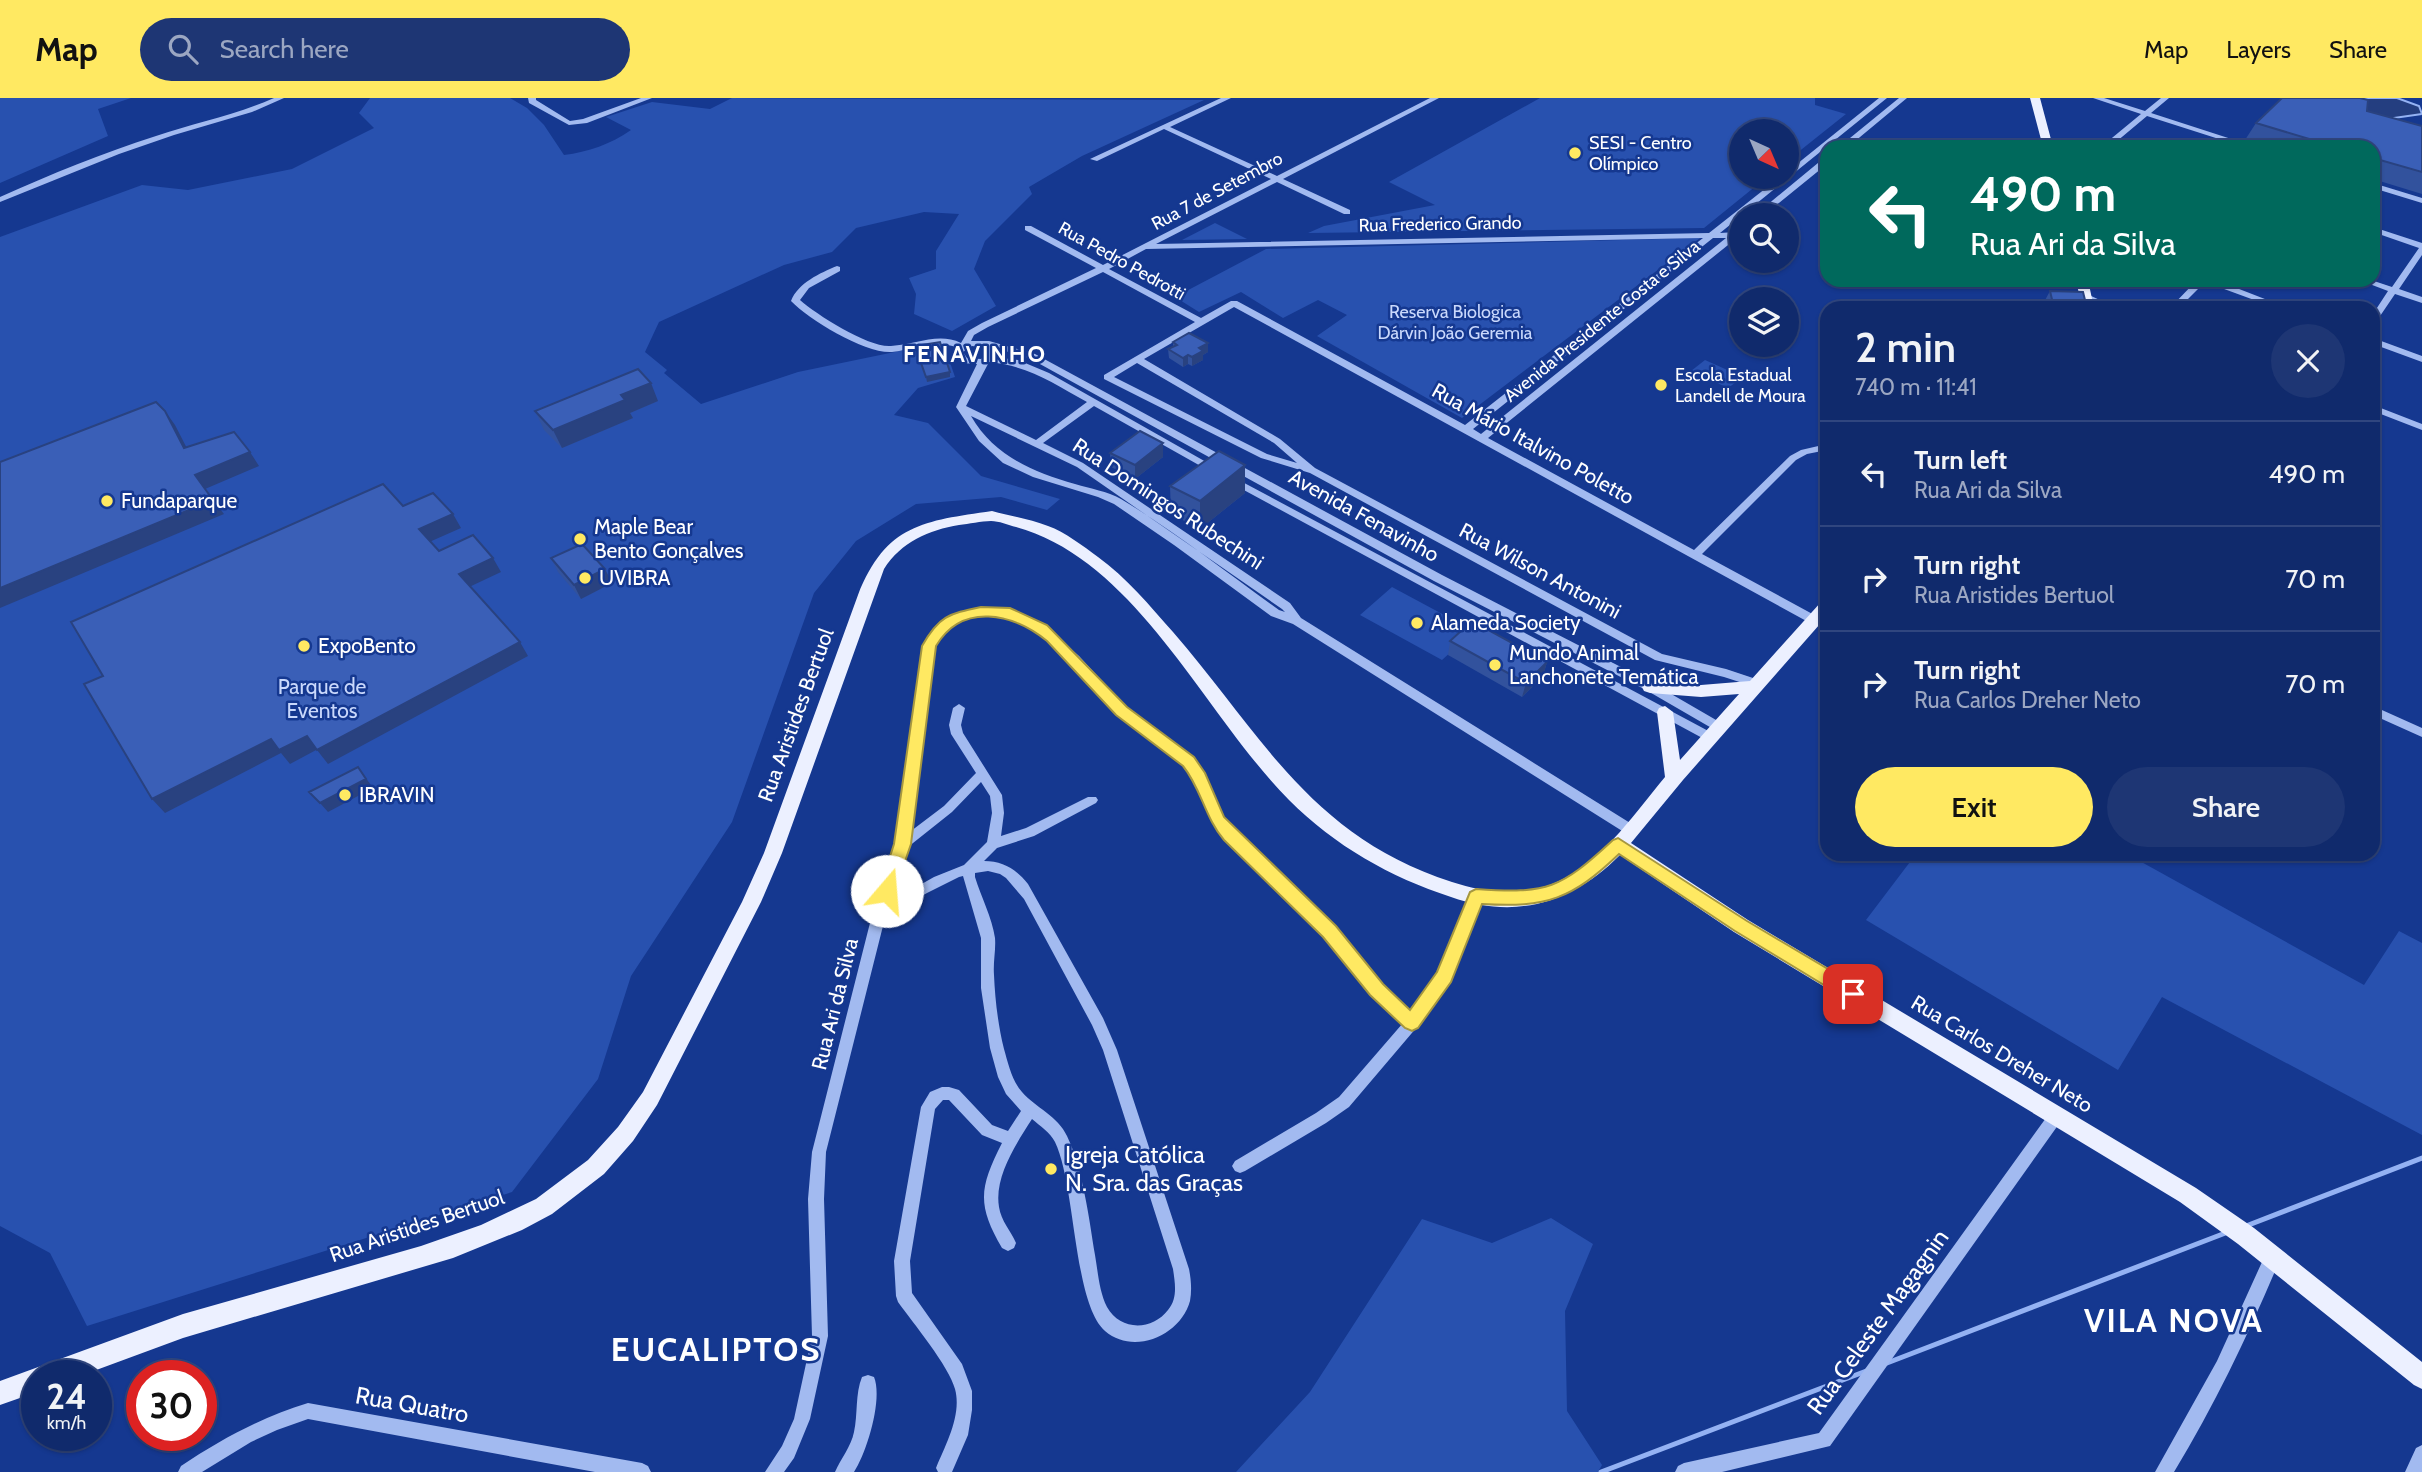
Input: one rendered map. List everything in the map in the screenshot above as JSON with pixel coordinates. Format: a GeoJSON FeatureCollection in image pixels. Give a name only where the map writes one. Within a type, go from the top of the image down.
{"type":"FeatureCollection","features":[{"type":"Feature","properties":{"kind":"main road"},"geometry":{"type":"LineString","coordinates":[[2035,98],[2046,140]]}},
{"type":"Feature","properties":{"kind":"main road","name":"Rua Aristides Bertuol"},"geometry":{"type":"LineString","coordinates":[[91,1360],[192,1323],[418,1258],[519,1220],[591,1173],[620,1143],[642,1114],[724,957],[780,837],[821,716],[877,569],[894,547],[936,523],[983,516],[1030,524],[1057,536],[1113,578],[1146,610],[1264,761],[1321,820],[1353,844],[1390,865],[1422,880],[1476,897],[1523,900],[1567,887],[1589,873],[1625,837],[1753,685],[1820,614]]}},
{"type":"Feature","properties":{"kind":"main road"},"geometry":{"type":"LineString","coordinates":[[1650,687],[1701,691],[1753,685]]}},
{"type":"Feature","properties":{"kind":"main road"},"geometry":{"type":"LineString","coordinates":[[1665,712],[1674,779]]}},
{"type":"Feature","properties":{"kind":"main road","name":"Rua Carlos Dreher Neto"},"geometry":{"type":"LineString","coordinates":[[1625,837],[1741,926],[2218,1216],[2422,1377]]}},
{"type":"Feature","properties":{"kind":"main road"},"geometry":{"type":"LineString","coordinates":[[0,1393],[21,1386]]}},
{"type":"Feature","properties":{"kind":"street"},"geometry":{"type":"LineString","coordinates":[[0,200],[80,165],[157,137],[247,113],[280,98]]}},
{"type":"Feature","properties":{"kind":"street"},"geometry":{"type":"LineString","coordinates":[[532,98],[532,101],[569,123],[584,121],[648,98]]}},
{"type":"Feature","properties":{"kind":"street"},"geometry":{"type":"LineString","coordinates":[[1094,159],[1227,98]]}},
{"type":"Feature","properties":{"kind":"street","name":"Rua 7 de Setembro"},"geometry":{"type":"LineString","coordinates":[[963,346],[971,333],[1104,268],[1435,98]]}},
{"type":"Feature","properties":{"kind":"street","name":"Avenida Presidente Costa e Silva"},"geometry":{"type":"LineString","coordinates":[[1831,140],[1883,98]]}},
{"type":"Feature","properties":{"kind":"street"},"geometry":{"type":"LineString","coordinates":[[1851,140],[1903,98]]}},
{"type":"Feature","properties":{"kind":"street"},"geometry":{"type":"LineString","coordinates":[[2097,98],[2231,140]]}},
{"type":"Feature","properties":{"kind":"street"},"geometry":{"type":"LineString","coordinates":[[2114,140],[2165,98]]}},
{"type":"Feature","properties":{"kind":"street"},"geometry":{"type":"LineString","coordinates":[[1852,123],[1866,128]]}},
{"type":"Feature","properties":{"kind":"street"},"geometry":{"type":"LineString","coordinates":[[1165,127],[1347,212]]}},
{"type":"Feature","properties":{"kind":"street","name":"Avenida Presidente Costa e Silva"},"geometry":{"type":"LineString","coordinates":[[1799,166],[1820,149]]}},
{"type":"Feature","properties":{"kind":"street"},"geometry":{"type":"LineString","coordinates":[[1774,203],[1820,166]]}},
{"type":"Feature","properties":{"kind":"street"},"geometry":{"type":"LineString","coordinates":[[2380,187],[2422,201]]}},
{"type":"Feature","properties":{"kind":"street","name":"Avenida Presidente Costa e Silva"},"geometry":{"type":"LineString","coordinates":[[1467,429],[1770,189]]}},
{"type":"Feature","properties":{"kind":"street","name":"Rua Pedro Pedrotti"},"geometry":{"type":"LineString","coordinates":[[1028,228],[1201,322]]}},
{"type":"Feature","properties":{"kind":"street"},"geometry":{"type":"LineString","coordinates":[[2380,232],[2422,247],[2380,310]]}},
{"type":"Feature","properties":{"kind":"street","name":"Rua Frederico Grando"},"geometry":{"type":"LineString","coordinates":[[1145,247],[1729,233]]}},
{"type":"Feature","properties":{"kind":"street","name":"Avenida Presidente Costa e Silva"},"geometry":{"type":"LineString","coordinates":[[1483,437],[1729,239]]}},
{"type":"Feature","properties":{"kind":"street"},"geometry":{"type":"LineString","coordinates":[[837,270],[804,288],[797,294],[795,301],[879,348],[902,348],[947,340],[963,346],[986,343],[994,352],[986,360],[961,407]]}},
{"type":"Feature","properties":{"kind":"street"},"geometry":{"type":"LineString","coordinates":[[2380,285],[2422,300]]}},
{"type":"Feature","properties":{"kind":"street"},"geometry":{"type":"LineString","coordinates":[[2181,301],[2195,287]]}},
{"type":"Feature","properties":{"kind":"street"},"geometry":{"type":"LineString","coordinates":[[2227,287],[2265,301]]}},
{"type":"Feature","properties":{"kind":"street","name":"Rua Mário Italvino Poletto"},"geometry":{"type":"LineString","coordinates":[[1201,322],[1234,303],[1814,620]]}},
{"type":"Feature","properties":{"kind":"street"},"geometry":{"type":"LineString","coordinates":[[1623,306],[1638,312]]}},
{"type":"Feature","properties":{"kind":"street","name":"Rua 7 de Setembro"},"geometry":{"type":"LineString","coordinates":[[986,343],[1013,312]]}},
{"type":"Feature","properties":{"kind":"street"},"geometry":{"type":"LineString","coordinates":[[1137,359],[1201,322]]}},
{"type":"Feature","properties":{"kind":"street"},"geometry":{"type":"LineString","coordinates":[[1590,332],[1605,339]]}},
{"type":"Feature","properties":{"kind":"street","name":"Avenida Fenavinho"},"geometry":{"type":"LineString","coordinates":[[986,343],[1032,356],[1438,578],[1650,687],[1715,732]]}},
{"type":"Feature","properties":{"kind":"street"},"geometry":{"type":"LineString","coordinates":[[2380,344],[2422,359]]}},
{"type":"Feature","properties":{"kind":"street"},"geometry":{"type":"LineString","coordinates":[[963,346],[958,352],[960,359],[970,362],[986,360]]}},
{"type":"Feature","properties":{"kind":"street","name":"Rua Wilson Antonini"},"geometry":{"type":"LineString","coordinates":[[1314,471],[1278,441],[1137,359],[1107,377],[1265,456],[1314,471],[1659,657],[1726,673],[1753,685]]}},
{"type":"Feature","properties":{"kind":"street","name":"Avenida Fenavinho"},"geometry":{"type":"LineString","coordinates":[[986,360],[1030,368],[1428,587],[1665,712],[1715,732]]}},
{"type":"Feature","properties":{"kind":"street"},"geometry":{"type":"LineString","coordinates":[[1070,389],[1080,383]]}},
{"type":"Feature","properties":{"kind":"street"},"geometry":{"type":"LineString","coordinates":[[1036,444],[1093,402]]}},
{"type":"Feature","properties":{"kind":"street","name":"Rua Domingos Rubechini"},"geometry":{"type":"LineString","coordinates":[[961,407],[1080,465],[1126,494],[1286,606],[1297,621]]}},
{"type":"Feature","properties":{"kind":"street","name":"Rua Domingos Rubechini"},"geometry":{"type":"LineString","coordinates":[[961,407],[978,437],[997,456],[1012,466],[1034,476],[1116,501],[1275,613],[1297,621],[1625,837]]}},
{"type":"Feature","properties":{"kind":"street"},"geometry":{"type":"LineString","coordinates":[[2380,411],[2422,427]]}},
{"type":"Feature","properties":{"kind":"street"},"geometry":{"type":"LineString","coordinates":[[1695,555],[1793,458],[1820,449]]}},
{"type":"Feature","properties":{"kind":"street"},"geometry":{"type":"LineString","coordinates":[[1200,461],[1210,454]]}},
{"type":"Feature","properties":{"kind":"street"},"geometry":{"type":"LineString","coordinates":[[1273,502],[1284,494]]}},
{"type":"Feature","properties":{"kind":"street"},"geometry":{"type":"LineString","coordinates":[[1347,543],[1358,535]]}},
{"type":"Feature","properties":{"kind":"street"},"geometry":{"type":"LineString","coordinates":[[1428,587],[1438,578]]}},
{"type":"Feature","properties":{"kind":"street","name":"Rua Ari da Silva"},"geometry":{"type":"LineString","coordinates":[[774,1472],[788,1452],[802,1419],[820,1336],[816,1199],[819,1152],[879,915],[903,844],[929,646],[940,627],[955,617],[981,612],[1010,613],[1049,635],[1121,711],[1189,761],[1198,773],[1217,820],[1230,836],[1329,931],[1376,989],[1412,1023]]}},
{"type":"Feature","properties":{"kind":"street"},"geometry":{"type":"LineString","coordinates":[[1516,633],[1525,623]]}},
{"type":"Feature","properties":{"kind":"street"},"geometry":{"type":"LineString","coordinates":[[1612,683],[1620,672]]}},
{"type":"Feature","properties":{"kind":"street"},"geometry":{"type":"LineString","coordinates":[[959,708],[955,725],[957,734],[996,794],[998,813],[993,844]]}},
{"type":"Feature","properties":{"kind":"street"},"geometry":{"type":"LineString","coordinates":[[2380,713],[2422,733]]}},
{"type":"Feature","properties":{"kind":"street"},"geometry":{"type":"LineString","coordinates":[[903,844],[948,809],[983,773]]}},
{"type":"Feature","properties":{"kind":"street"},"geometry":{"type":"LineString","coordinates":[[969,868],[993,844],[1030,832],[1093,800]]}},
{"type":"Feature","properties":{"kind":"street"},"geometry":{"type":"LineString","coordinates":[[879,915],[936,883],[969,868],[988,865],[1004,870],[1030,895],[1098,1022],[1110,1050],[1149,1162],[1181,1269],[1184,1288],[1180,1306],[1171,1320],[1154,1332],[1136,1335],[1122,1333],[1104,1318],[1091,1287],[1062,1137],[1011,1090],[990,1006],[988,938],[975,901],[969,868]]}},
{"type":"Feature","properties":{"kind":"street"},"geometry":{"type":"LineString","coordinates":[[1240,1166],[1344,1102],[1412,1023],[1444,976],[1476,897]]}},
{"type":"Feature","properties":{"kind":"street"},"geometry":{"type":"LineString","coordinates":[[945,1468],[959,1435],[964,1410],[964,1391],[956,1370],[904,1296],[902,1261],[928,1107],[938,1094],[946,1092],[954,1096],[987,1130],[1010,1139]]}},
{"type":"Feature","properties":{"kind":"street"},"geometry":{"type":"LineString","coordinates":[[1008,1243],[994,1219],[990,1203],[995,1178],[1010,1139],[1030,1110]]}},
{"type":"Feature","properties":{"kind":"street","name":"Rua Celeste Magagnin"},"geometry":{"type":"LineString","coordinates":[[1684,1472],[1824,1440],[2056,1116]]}},
{"type":"Feature","properties":{"kind":"street"},"geometry":{"type":"LineString","coordinates":[[2164,1472],[2238,1340],[2273,1258]]}},
{"type":"Feature","properties":{"kind":"street"},"geometry":{"type":"LineString","coordinates":[[844,1472],[858,1453],[865,1420],[868,1383]]}},
{"type":"Feature","properties":{"kind":"street","name":"Rua Quatro"},"geometry":{"type":"LineString","coordinates":[[187,1472],[228,1443],[273,1421],[308,1411],[642,1472]]}},
{"type":"Feature","properties":{"kind":"street"},"geometry":{"type":"LineString","coordinates":[[2414,1472],[2422,1454]]}},
{"type":"Feature","properties":{"kind":"green space"},"geometry":{"type":"Polygon","coordinates":[[[0,98],[131,98],[98,109],[108,136],[0,183],[0,98]]]}},
{"type":"Feature","properties":{"kind":"green space","name":"Parque de Eventos"},"geometry":{"type":"Polygon","coordinates":[[[370,98],[510,98],[527,108],[544,125],[564,155],[599,147],[623,135],[631,130],[606,117],[652,102],[710,109],[732,98],[1204,100],[1082,156],[1029,187],[1032,194],[985,241],[974,269],[996,306],[952,331],[914,314],[916,294],[909,278],[936,269],[936,251],[959,214],[924,212],[856,228],[832,252],[784,265],[659,322],[645,352],[667,370],[664,373],[701,404],[798,372],[943,342],[955,377],[918,388],[894,415],[928,423],[981,476],[1060,499],[1047,510],[1001,497],[916,504],[856,541],[814,593],[732,822],[631,976],[598,1079],[512,1192],[87,1326],[50,1253],[0,1226],[0,237],[142,185],[188,190],[292,169],[374,128],[359,113],[370,98]]]}},
{"type":"Feature","properties":{"kind":"green space"},"geometry":{"type":"Polygon","coordinates":[[[1540,98],[1815,98],[1815,105],[1846,114],[1799,151],[1799,119],[1729,119],[1729,189],[1752,189],[1735,203],[1729,203],[1729,208],[1704,228],[1308,233],[1324,226],[1435,205],[1389,182],[1540,98]]]}},
{"type":"Feature","properties":{"kind":"green space"},"geometry":{"type":"Polygon","coordinates":[[[1215,223],[1247,239],[1182,240],[1215,223]]]}},
{"type":"Feature","properties":{"kind":"green space","name":"Reserva Biologica Dárvin João Geremia"},"geometry":{"type":"Polygon","coordinates":[[[1700,238],[1462,418],[1317,336],[1347,315],[1318,300],[1283,318],[1241,292],[1199,312],[1175,297],[1266,249],[1700,238]]]}},
{"type":"Feature","properties":{"kind":"green space"},"geometry":{"type":"Polygon","coordinates":[[[1705,360],[1743,377],[1728,388],[1691,371],[1705,360]]]}},
{"type":"Feature","properties":{"kind":"green space","name":"Alameda Society"},"geometry":{"type":"Polygon","coordinates":[[[1392,587],[1474,631],[1442,660],[1360,615],[1392,587]]]}},
{"type":"Feature","properties":{"kind":"green space"},"geometry":{"type":"Polygon","coordinates":[[[1911,861],[2140,861],[2364,985],[2399,931],[2422,943],[2422,1135],[2162,997],[2118,1070],[1866,920],[1911,861]]]}},
{"type":"Feature","properties":{"kind":"green space"},"geometry":{"type":"Polygon","coordinates":[[[1551,1218],[1593,1244],[1565,1311],[1567,1411],[1602,1465],[1598,1472],[1236,1472],[1310,1392],[1422,1219],[1492,1243],[1551,1218]]]}},
{"type":"Feature","properties":{"kind":"shaded area"},"geometry":{"type":"Polygon","coordinates":[[[2312,98],[2397,98],[2419,106],[2422,114],[2387,119],[2312,98]]]}},
{"type":"Feature","properties":{"kind":"building"},"geometry":{"type":"Polygon","coordinates":[[[2282,98],[2368,100],[2367,111],[2422,126],[2422,172],[2380,160],[2380,140],[2313,140],[2256,123],[2282,98]]]}},
{"type":"Feature","properties":{"kind":"building"},"geometry":{"type":"Polygon","coordinates":[[[2050,291],[2083,292],[2085,301],[2052,301],[2050,291]]]}},
{"type":"Feature","properties":{"kind":"building"},"geometry":{"type":"Polygon","coordinates":[[[1189,333],[1208,343],[1199,348],[1203,351],[1183,358],[1168,349],[1177,345],[1173,342],[1189,333]]]}},
{"type":"Feature","properties":{"kind":"building"},"geometry":{"type":"Polygon","coordinates":[[[940,342],[950,372],[926,377],[915,346],[940,342]]]}},
{"type":"Feature","properties":{"kind":"building"},"geometry":{"type":"Polygon","coordinates":[[[638,369],[651,383],[621,395],[625,400],[553,430],[535,411],[638,369]]]}},
{"type":"Feature","properties":{"kind":"building","name":"Fundaparque"},"geometry":{"type":"Polygon","coordinates":[[[156,402],[165,411],[184,448],[234,432],[250,452],[195,475],[213,500],[0,588],[0,462],[156,402]]]}},
{"type":"Feature","properties":{"kind":"building"},"geometry":{"type":"Polygon","coordinates":[[[1140,431],[1163,443],[1135,465],[1110,453],[1140,431]]]}},
{"type":"Feature","properties":{"kind":"building"},"geometry":{"type":"Polygon","coordinates":[[[1219,451],[1245,465],[1200,501],[1170,486],[1219,451]]]}},
{"type":"Feature","properties":{"kind":"building","name":"ExpoBento"},"geometry":{"type":"Polygon","coordinates":[[[383,484],[403,506],[433,493],[453,514],[419,529],[439,551],[473,535],[493,558],[459,574],[520,642],[317,750],[307,736],[279,750],[271,739],[152,799],[84,684],[103,676],[71,622],[383,484]]]}},
{"type":"Feature","properties":{"kind":"building"},"geometry":{"type":"Polygon","coordinates":[[[582,544],[605,569],[574,585],[551,558],[582,544]]]}},
{"type":"Feature","properties":{"kind":"building"},"geometry":{"type":"Polygon","coordinates":[[[1472,621],[1547,662],[1526,683],[1450,641],[1472,621]]]}},
{"type":"Feature","properties":{"kind":"building"},"geometry":{"type":"Polygon","coordinates":[[[358,767],[366,779],[320,803],[309,792],[358,767]]]}},
{"type":"Feature","properties":{"kind":"waterway"},"geometry":{"type":"LineString","coordinates":[[2246,1226],[2422,1158]]}},
{"type":"Feature","properties":{"kind":"waterway"},"geometry":{"type":"LineString","coordinates":[[1887,1363],[2228,1232]]}},
{"type":"Feature","properties":{"kind":"waterway"},"geometry":{"type":"LineString","coordinates":[[1601,1472],[1869,1370]]}},
{"type":"Feature","properties":{"kind":"place","name":"SESI - Centro Olímpico"},"geometry":{"type":"Point","coordinates":[1575,153]}},
{"type":"Feature","properties":{"kind":"place","name":"Escola Estadual Landell de Moura"},"geometry":{"type":"Point","coordinates":[1661,385]}},
{"type":"Feature","properties":{"kind":"place","name":"Fundaparque"},"geometry":{"type":"Point","coordinates":[107,501]}},
{"type":"Feature","properties":{"kind":"place","name":"Maple Bear Bento Gonçalves"},"geometry":{"type":"Point","coordinates":[580,539]}},
{"type":"Feature","properties":{"kind":"place","name":"UVIBRA"},"geometry":{"type":"Point","coordinates":[585,578]}},
{"type":"Feature","properties":{"kind":"place","name":"Alameda Society"},"geometry":{"type":"Point","coordinates":[1417,623]}},
{"type":"Feature","properties":{"kind":"place","name":"ExpoBento"},"geometry":{"type":"Point","coordinates":[304,646]}},
{"type":"Feature","properties":{"kind":"place","name":"Mundo Animal Lanchonete Temática"},"geometry":{"type":"Point","coordinates":[1495,665]}},
{"type":"Feature","properties":{"kind":"place","name":"IBRAVIN"},"geometry":{"type":"Point","coordinates":[345,795]}},
{"type":"Feature","properties":{"kind":"place","name":"Igreja Católica N. Sra. das Graças"},"geometry":{"type":"Point","coordinates":[1051,1169]}},
{"type":"Feature","properties":{"kind":"district","name":"FENAVINHO"},"geometry":{"type":"Point","coordinates":[975,354]}},
{"type":"Feature","properties":{"kind":"district","name":"VILA NOVA"},"geometry":{"type":"Point","coordinates":[2174,1320]}},
{"type":"Feature","properties":{"kind":"district","name":"EUCALIPTOS"},"geometry":{"type":"Point","coordinates":[716,1349]}},
{"type":"Feature","properties":{"kind":"route"},"geometry":{"type":"LineString","coordinates":[[887,891],[903,844],[929,646],[940,627],[955,617],[981,612],[1010,613],[1042,629],[1063,647],[1121,711],[1189,761],[1198,773],[1217,820],[1230,836],[1279,880],[1329,931],[1376,989],[1412,1023],[1444,976],[1476,897],[1523,900],[1567,887],[1589,873],[1618,844],[1741,926],[1853,994]]}}]}
